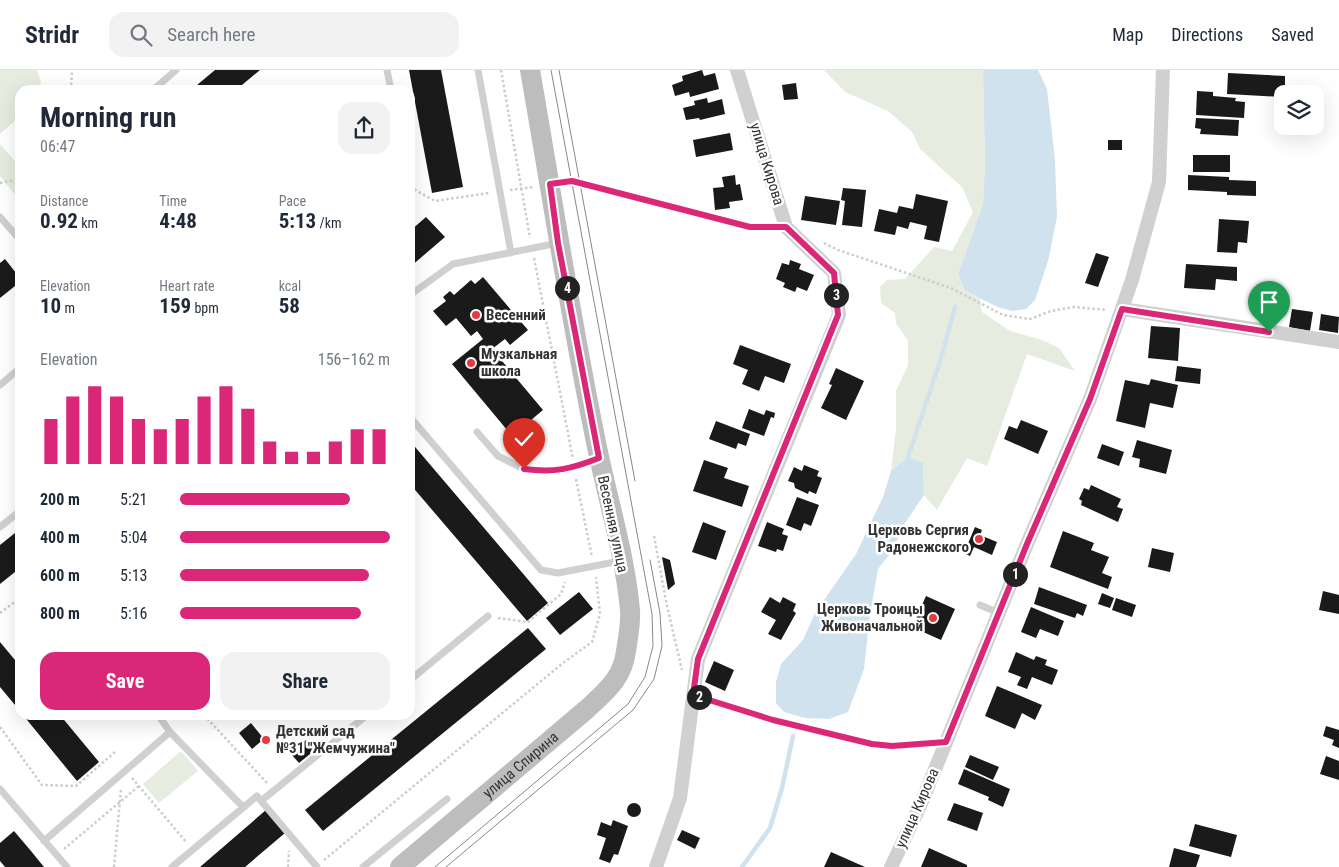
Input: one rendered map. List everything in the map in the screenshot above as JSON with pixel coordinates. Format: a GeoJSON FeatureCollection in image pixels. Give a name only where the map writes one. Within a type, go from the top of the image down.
{"type":"FeatureCollection","features":[{"type":"Feature","properties":{"kind":"main road","name":"Весенняя улица"},"geometry":{"type":"LineString","coordinates":[[530,70],[550,184],[558,243],[599,458],[622,561],[630,611],[626,654]]}},
{"type":"Feature","properties":{"kind":"main road","name":"улица Спирина"},"geometry":{"type":"LineString","coordinates":[[400,867],[587,709],[609,688],[621,672],[626,654]]}},
{"type":"Feature","properties":{"kind":"street","name":"улица Кирова"},"geometry":{"type":"LineString","coordinates":[[656,867],[680,798],[698,659],[838,315],[834,273],[786,227],[737,70]]}},
{"type":"Feature","properties":{"kind":"street","name":"улица Кирова"},"geometry":{"type":"LineString","coordinates":[[891,867],[920,806],[999,612],[1090,399],[1116,310],[1132,280],[1159,182],[1163,70]]}},
{"type":"Feature","properties":{"kind":"street"},"geometry":{"type":"LineString","coordinates":[[1116,310],[1339,342]]}},
{"type":"Feature","properties":{"kind":"lane"},"geometry":{"type":"LineString","coordinates":[[159,85],[176,70]]}},
{"type":"Feature","properties":{"kind":"lane"},"geometry":{"type":"LineString","coordinates":[[387,70],[390,85]]}},
{"type":"Feature","properties":{"kind":"lane"},"geometry":{"type":"LineString","coordinates":[[478,70],[511,253]]}},
{"type":"Feature","properties":{"kind":"lane"},"geometry":{"type":"LineString","coordinates":[[550,184],[572,181],[750,227],[786,227]]}},
{"type":"Feature","properties":{"kind":"lane"},"geometry":{"type":"LineString","coordinates":[[0,217],[15,234]]}},
{"type":"Feature","properties":{"kind":"lane"},"geometry":{"type":"LineString","coordinates":[[415,291],[453,264],[558,243]]}},
{"type":"Feature","properties":{"kind":"lane"},"geometry":{"type":"LineString","coordinates":[[0,385],[15,372]]}},
{"type":"Feature","properties":{"kind":"lane"},"geometry":{"type":"LineString","coordinates":[[415,423],[541,570],[558,573],[622,561]]}},
{"type":"Feature","properties":{"kind":"lane"},"geometry":{"type":"LineString","coordinates":[[477,432],[498,456],[524,469],[545,472],[574,468],[599,458]]}},
{"type":"Feature","properties":{"kind":"lane"},"geometry":{"type":"LineString","coordinates":[[0,527],[15,515]]}},
{"type":"Feature","properties":{"kind":"lane"},"geometry":{"type":"LineString","coordinates":[[980,605],[999,612]]}},
{"type":"Feature","properties":{"kind":"lane"},"geometry":{"type":"LineString","coordinates":[[415,676],[488,616]]}},
{"type":"Feature","properties":{"kind":"lane"},"geometry":{"type":"LineString","coordinates":[[162,720],[170,732],[243,807]]}},
{"type":"Feature","properties":{"kind":"lane"},"geometry":{"type":"LineString","coordinates":[[261,801],[361,720]]}},
{"type":"Feature","properties":{"kind":"lane"},"geometry":{"type":"LineString","coordinates":[[44,840],[170,732]]}},
{"type":"Feature","properties":{"kind":"lane"},"geometry":{"type":"LineString","coordinates":[[0,789],[67,867]]}},
{"type":"Feature","properties":{"kind":"lane"},"geometry":{"type":"LineString","coordinates":[[172,867],[256,796],[317,866]]}},
{"type":"Feature","properties":{"kind":"lane"},"geometry":{"type":"LineString","coordinates":[[363,867],[447,799]]}},
{"type":"Feature","properties":{"kind":"path"},"geometry":{"type":"LineString","coordinates":[[71,85],[72,70]]}},
{"type":"Feature","properties":{"kind":"path"},"geometry":{"type":"LineString","coordinates":[[317,866],[563,663],[592,642],[600,614],[598,585],[532,249],[501,70]]}},
{"type":"Feature","properties":{"kind":"path"},"geometry":{"type":"LineString","coordinates":[[0,183],[15,180]]}},
{"type":"Feature","properties":{"kind":"path"},"geometry":{"type":"LineString","coordinates":[[415,190],[434,201],[489,193]]}},
{"type":"Feature","properties":{"kind":"path"},"geometry":{"type":"LineString","coordinates":[[821,242],[838,250],[951,288],[1003,315],[1030,319],[1052,311],[1074,307],[1116,310]]}},
{"type":"Feature","properties":{"kind":"path"},"geometry":{"type":"LineString","coordinates":[[654,536],[666,606],[682,674],[693,695],[773,720],[872,744],[892,746],[946,742]]}},
{"type":"Feature","properties":{"kind":"path"},"geometry":{"type":"LineString","coordinates":[[488,616],[528,622],[560,594],[569,571]]}},
{"type":"Feature","properties":{"kind":"path"},"geometry":{"type":"LineString","coordinates":[[0,613],[2,614],[15,602]]}},
{"type":"Feature","properties":{"kind":"path"},"geometry":{"type":"LineString","coordinates":[[209,720],[274,791]]}},
{"type":"Feature","properties":{"kind":"path"},"geometry":{"type":"LineString","coordinates":[[0,727],[42,785],[76,786],[115,752]]}},
{"type":"Feature","properties":{"kind":"path"},"geometry":{"type":"LineString","coordinates":[[124,772],[139,786],[192,850]]}},
{"type":"Feature","properties":{"kind":"path"},"geometry":{"type":"LineString","coordinates":[[114,867],[124,772]]}},
{"type":"Feature","properties":{"kind":"path"},"geometry":{"type":"LineString","coordinates":[[57,855],[139,786]]}},
{"type":"Feature","properties":{"kind":"shaded area"},"geometry":{"type":"Polygon","coordinates":[[[0,70],[37,70],[40,85],[15,85],[15,120],[0,134],[0,70]]]}},
{"type":"Feature","properties":{"kind":"shaded area"},"geometry":{"type":"Polygon","coordinates":[[[823,70],[983,70],[985,164],[983,204],[958,274],[965,291],[980,299],[982,312],[1010,331],[1042,340],[1059,348],[1075,371],[1027,354],[987,466],[967,458],[937,510],[924,495],[923,463],[908,457],[891,471],[896,429],[896,391],[908,365],[908,341],[896,323],[895,313],[881,303],[880,287],[887,280],[905,279],[934,247],[952,251],[973,212],[962,187],[920,149],[912,132],[888,111],[845,92],[823,70]]]}},
{"type":"Feature","properties":{"kind":"shaded area"},"geometry":{"type":"Polygon","coordinates":[[[0,144],[15,161],[15,195],[0,176],[0,144]]]}},
{"type":"Feature","properties":{"kind":"shaded area"},"geometry":{"type":"Polygon","coordinates":[[[181,751],[198,771],[159,803],[143,784],[181,751]]]}},
{"type":"Feature","properties":{"kind":"water"},"geometry":{"type":"Polygon","coordinates":[[[983,70],[1038,70],[1047,89],[1055,160],[1057,217],[1048,261],[1035,300],[1026,309],[1013,311],[1000,308],[965,291],[958,274],[983,204],[985,164],[983,70]]]}},
{"type":"Feature","properties":{"kind":"water"},"geometry":{"type":"Polygon","coordinates":[[[908,457],[923,463],[924,495],[905,523],[892,551],[878,569],[870,615],[864,669],[848,712],[829,719],[805,718],[784,712],[776,703],[776,682],[781,664],[803,640],[815,613],[856,554],[883,497],[891,471],[908,457]]]}},
{"type":"Feature","properties":{"kind":"building"},"geometry":{"type":"Polygon","coordinates":[[[215,70],[260,70],[242,85],[197,85],[215,70]]]}},
{"type":"Feature","properties":{"kind":"building"},"geometry":{"type":"Polygon","coordinates":[[[409,70],[441,70],[463,187],[432,193],[415,102],[415,85],[412,85],[409,70]]]}},
{"type":"Feature","properties":{"kind":"building"},"geometry":{"type":"Polygon","coordinates":[[[702,70],[704,76],[715,73],[719,89],[690,97],[689,92],[675,96],[672,85],[683,81],[682,76],[702,70]]]}},
{"type":"Feature","properties":{"kind":"building"},"geometry":{"type":"Polygon","coordinates":[[[1228,73],[1285,76],[1285,85],[1274,85],[1274,97],[1227,94],[1228,73]]]}},
{"type":"Feature","properties":{"kind":"building"},"geometry":{"type":"Polygon","coordinates":[[[796,83],[798,99],[784,100],[782,85],[796,83]]]}},
{"type":"Feature","properties":{"kind":"building"},"geometry":{"type":"Polygon","coordinates":[[[1197,91],[1213,92],[1213,96],[1236,98],[1235,101],[1245,102],[1244,118],[1196,115],[1197,91]]]}},
{"type":"Feature","properties":{"kind":"building"},"geometry":{"type":"Polygon","coordinates":[[[707,98],[708,103],[722,99],[725,114],[700,120],[699,118],[686,120],[683,108],[695,105],[694,101],[707,98]]]}},
{"type":"Feature","properties":{"kind":"building"},"geometry":{"type":"Polygon","coordinates":[[[1196,118],[1239,120],[1238,136],[1200,134],[1201,129],[1195,128],[1196,118]]]}},
{"type":"Feature","properties":{"kind":"building"},"geometry":{"type":"Polygon","coordinates":[[[730,133],[733,150],[696,157],[693,140],[730,133]]]}},
{"type":"Feature","properties":{"kind":"building"},"geometry":{"type":"Polygon","coordinates":[[[1108,140],[1122,140],[1122,150],[1108,150],[1108,140]]]}},
{"type":"Feature","properties":{"kind":"building"},"geometry":{"type":"Polygon","coordinates":[[[1193,155],[1230,155],[1230,172],[1193,172],[1193,155]]]}},
{"type":"Feature","properties":{"kind":"building"},"geometry":{"type":"Polygon","coordinates":[[[735,175],[736,185],[740,184],[743,200],[729,202],[730,208],[715,210],[713,188],[724,187],[722,177],[735,175]]]}},
{"type":"Feature","properties":{"kind":"building"},"geometry":{"type":"Polygon","coordinates":[[[1188,175],[1229,177],[1229,180],[1256,181],[1256,196],[1227,195],[1227,192],[1188,190],[1188,175]]]}},
{"type":"Feature","properties":{"kind":"building"},"geometry":{"type":"Polygon","coordinates":[[[843,188],[866,190],[862,227],[842,225],[845,201],[841,200],[843,188]]]}},
{"type":"Feature","properties":{"kind":"building"},"geometry":{"type":"Polygon","coordinates":[[[916,194],[948,201],[939,242],[924,239],[927,226],[910,222],[908,229],[897,226],[895,235],[874,231],[879,209],[897,213],[899,206],[913,209],[916,194]]]}},
{"type":"Feature","properties":{"kind":"building"},"geometry":{"type":"Polygon","coordinates":[[[805,196],[840,201],[836,225],[801,220],[805,196]]]}},
{"type":"Feature","properties":{"kind":"building"},"geometry":{"type":"Polygon","coordinates":[[[426,217],[445,237],[415,263],[415,227],[426,217]]]}},
{"type":"Feature","properties":{"kind":"building"},"geometry":{"type":"Polygon","coordinates":[[[1219,219],[1249,221],[1247,243],[1238,242],[1237,253],[1217,252],[1219,219]]]}},
{"type":"Feature","properties":{"kind":"building"},"geometry":{"type":"Polygon","coordinates":[[[1096,253],[1109,257],[1098,287],[1085,283],[1096,253]]]}},
{"type":"Feature","properties":{"kind":"building"},"geometry":{"type":"Polygon","coordinates":[[[5,259],[15,272],[15,286],[0,298],[0,263],[5,259]]]}},
{"type":"Feature","properties":{"kind":"building"},"geometry":{"type":"Polygon","coordinates":[[[790,260],[801,264],[799,269],[814,275],[807,291],[797,287],[795,292],[783,287],[785,283],[776,279],[782,263],[789,265],[790,260]]]}},
{"type":"Feature","properties":{"kind":"building"},"geometry":{"type":"Polygon","coordinates":[[[1186,264],[1237,267],[1237,281],[1216,279],[1215,290],[1184,288],[1186,264]]]}},
{"type":"Feature","properties":{"kind":"building"},"geometry":{"type":"Polygon","coordinates":[[[483,277],[528,330],[510,345],[505,339],[492,349],[543,410],[512,436],[452,364],[483,339],[477,331],[471,336],[456,318],[446,326],[433,311],[446,301],[443,297],[450,291],[454,295],[471,280],[475,284],[483,277]]]}},
{"type":"Feature","properties":{"kind":"building"},"geometry":{"type":"Polygon","coordinates":[[[1292,309],[1313,312],[1310,331],[1289,327],[1292,309]]]}},
{"type":"Feature","properties":{"kind":"building"},"geometry":{"type":"Polygon","coordinates":[[[1321,314],[1339,317],[1338,333],[1319,330],[1321,314]]]}},
{"type":"Feature","properties":{"kind":"building"},"geometry":{"type":"Polygon","coordinates":[[[1151,326],[1180,328],[1178,361],[1148,358],[1151,326]]]}},
{"type":"Feature","properties":{"kind":"building"},"geometry":{"type":"Polygon","coordinates":[[[740,345],[791,364],[784,383],[765,376],[759,391],[742,384],[748,370],[733,364],[740,345]]]}},
{"type":"Feature","properties":{"kind":"building"},"geometry":{"type":"Polygon","coordinates":[[[1177,366],[1201,369],[1200,384],[1175,381],[1177,366]]]}},
{"type":"Feature","properties":{"kind":"building"},"geometry":{"type":"Polygon","coordinates":[[[836,368],[864,381],[846,420],[821,408],[832,385],[829,384],[836,368]]]}},
{"type":"Feature","properties":{"kind":"building"},"geometry":{"type":"Polygon","coordinates":[[[1151,379],[1178,385],[1173,408],[1150,403],[1145,428],[1116,421],[1125,380],[1149,385],[1151,379]]]}},
{"type":"Feature","properties":{"kind":"building"},"geometry":{"type":"Polygon","coordinates":[[[749,409],[764,415],[766,410],[775,413],[774,418],[771,417],[764,436],[742,428],[749,409]]]}},
{"type":"Feature","properties":{"kind":"building"},"geometry":{"type":"Polygon","coordinates":[[[1021,420],[1048,431],[1038,454],[1004,439],[1009,426],[1017,429],[1021,420]]]}},
{"type":"Feature","properties":{"kind":"building"},"geometry":{"type":"Polygon","coordinates":[[[716,421],[750,434],[746,446],[738,443],[736,449],[709,439],[716,421]]]}},
{"type":"Feature","properties":{"kind":"building"},"geometry":{"type":"Polygon","coordinates":[[[1137,440],[1172,450],[1166,474],[1139,467],[1140,459],[1132,457],[1137,440]]]}},
{"type":"Feature","properties":{"kind":"building"},"geometry":{"type":"Polygon","coordinates":[[[1102,444],[1124,452],[1119,466],[1097,458],[1102,444]]]}},
{"type":"Feature","properties":{"kind":"building"},"geometry":{"type":"Polygon","coordinates":[[[415,447],[548,603],[527,621],[415,490],[415,447]]]}},
{"type":"Feature","properties":{"kind":"building"},"geometry":{"type":"Polygon","coordinates":[[[704,460],[728,468],[724,478],[749,486],[742,507],[693,491],[704,460]]]}},
{"type":"Feature","properties":{"kind":"building"},"geometry":{"type":"Polygon","coordinates":[[[804,465],[819,471],[817,476],[822,478],[816,494],[809,491],[808,494],[795,488],[794,483],[788,481],[794,467],[802,471],[804,465]]]}},
{"type":"Feature","properties":{"kind":"building"},"geometry":{"type":"Polygon","coordinates":[[[1091,485],[1121,499],[1117,507],[1123,509],[1118,522],[1081,505],[1082,501],[1079,499],[1084,488],[1089,490],[1091,485]]]}},
{"type":"Feature","properties":{"kind":"building"},"geometry":{"type":"Polygon","coordinates":[[[797,497],[819,505],[811,526],[804,523],[801,531],[786,525],[797,497]]]}},
{"type":"Feature","properties":{"kind":"building"},"geometry":{"type":"Polygon","coordinates":[[[703,522],[726,531],[716,560],[692,552],[703,522]]]}},
{"type":"Feature","properties":{"kind":"building"},"geometry":{"type":"Polygon","coordinates":[[[767,522],[784,529],[782,534],[788,536],[783,551],[777,549],[776,552],[758,546],[767,522]]]}},
{"type":"Feature","properties":{"kind":"building","name":"Церковь Сергия Радонежского"},"geometry":{"type":"Polygon","coordinates":[[[975,527],[982,530],[980,535],[997,542],[992,555],[974,547],[970,556],[964,553],[975,527]]]}},
{"type":"Feature","properties":{"kind":"building"},"geometry":{"type":"Polygon","coordinates":[[[1063,531],[1094,543],[1091,550],[1109,557],[1102,573],[1112,577],[1108,589],[1050,567],[1063,531]]]}},
{"type":"Feature","properties":{"kind":"building"},"geometry":{"type":"Polygon","coordinates":[[[15,533],[15,572],[0,584],[0,545],[15,533]]]}},
{"type":"Feature","properties":{"kind":"building"},"geometry":{"type":"Polygon","coordinates":[[[1152,548],[1174,553],[1170,572],[1148,567],[1152,548]]]}},
{"type":"Feature","properties":{"kind":"building"},"geometry":{"type":"Polygon","coordinates":[[[662,557],[670,560],[675,584],[668,590],[662,557]]]}},
{"type":"Feature","properties":{"kind":"building"},"geometry":{"type":"Polygon","coordinates":[[[1039,587],[1087,605],[1083,616],[1077,613],[1075,618],[1034,604],[1039,587]]]}},
{"type":"Feature","properties":{"kind":"building"},"geometry":{"type":"Polygon","coordinates":[[[1323,591],[1339,595],[1339,614],[1319,610],[1323,591]]]}},
{"type":"Feature","properties":{"kind":"building"},"geometry":{"type":"Polygon","coordinates":[[[579,592],[593,609],[560,635],[546,618],[579,592]]]}},
{"type":"Feature","properties":{"kind":"building"},"geometry":{"type":"Polygon","coordinates":[[[1102,593],[1114,598],[1110,608],[1098,604],[1102,593]]]}},
{"type":"Feature","properties":{"kind":"building","name":"Церковь Троицы Живоначальной"},"geometry":{"type":"Polygon","coordinates":[[[926,596],[955,609],[941,640],[912,627],[926,596]]]}},
{"type":"Feature","properties":{"kind":"building"},"geometry":{"type":"Polygon","coordinates":[[[770,597],[780,603],[783,597],[796,604],[793,611],[796,613],[781,640],[768,634],[776,620],[761,612],[770,597]]]}},
{"type":"Feature","properties":{"kind":"building"},"geometry":{"type":"Polygon","coordinates":[[[1116,598],[1136,605],[1132,617],[1112,610],[1116,598]]]}},
{"type":"Feature","properties":{"kind":"building"},"geometry":{"type":"Polygon","coordinates":[[[1031,607],[1064,621],[1058,636],[1040,629],[1036,638],[1021,632],[1031,607]]]}},
{"type":"Feature","properties":{"kind":"building"},"geometry":{"type":"Polygon","coordinates":[[[528,628],[546,649],[323,831],[305,810],[528,628]]]}},
{"type":"Feature","properties":{"kind":"building"},"geometry":{"type":"Polygon","coordinates":[[[0,642],[15,660],[15,705],[0,687],[0,642]]]}},
{"type":"Feature","properties":{"kind":"building"},"geometry":{"type":"Polygon","coordinates":[[[1016,652],[1034,660],[1036,656],[1047,660],[1045,665],[1058,670],[1052,685],[1032,677],[1027,689],[1017,685],[1021,677],[1008,672],[1016,652]]]}},
{"type":"Feature","properties":{"kind":"building"},"geometry":{"type":"Polygon","coordinates":[[[714,661],[734,670],[725,691],[705,682],[714,661]]]}},
{"type":"Feature","properties":{"kind":"building"},"geometry":{"type":"Polygon","coordinates":[[[997,686],[1042,705],[1035,720],[1022,713],[1015,729],[985,716],[997,686]]]}},
{"type":"Feature","properties":{"kind":"building"},"geometry":{"type":"Polygon","coordinates":[[[27,720],[64,720],[99,762],[77,781],[27,720]]]}},
{"type":"Feature","properties":{"kind":"building"},"geometry":{"type":"Polygon","coordinates":[[[251,723],[264,739],[252,749],[239,733],[251,723]]]}},
{"type":"Feature","properties":{"kind":"building"},"geometry":{"type":"Polygon","coordinates":[[[1326,726],[1339,730],[1339,748],[1332,745],[1334,740],[1323,736],[1326,726]]]}},
{"type":"Feature","properties":{"kind":"building"},"geometry":{"type":"Polygon","coordinates":[[[306,740],[315,750],[299,763],[291,754],[306,740]]]}},
{"type":"Feature","properties":{"kind":"building"},"geometry":{"type":"Polygon","coordinates":[[[970,755],[999,767],[993,780],[965,767],[970,755]]]}},
{"type":"Feature","properties":{"kind":"building"},"geometry":{"type":"Polygon","coordinates":[[[1326,756],[1339,761],[1339,780],[1320,774],[1326,756]]]}},
{"type":"Feature","properties":{"kind":"building"},"geometry":{"type":"Polygon","coordinates":[[[964,769],[1010,789],[1003,807],[988,800],[989,797],[958,784],[964,769]]]}},
{"type":"Feature","properties":{"kind":"building"},"geometry":{"type":"Polygon","coordinates":[[[634,803],[639,805],[641,810],[639,815],[634,817],[629,815],[627,810],[629,805],[634,803]]]}},
{"type":"Feature","properties":{"kind":"building"},"geometry":{"type":"Polygon","coordinates":[[[954,803],[983,813],[977,831],[947,820],[954,803]]]}},
{"type":"Feature","properties":{"kind":"building"},"geometry":{"type":"Polygon","coordinates":[[[266,810],[285,833],[245,867],[200,867],[266,810]]]}},
{"type":"Feature","properties":{"kind":"building"},"geometry":{"type":"Polygon","coordinates":[[[613,820],[628,826],[618,855],[614,854],[610,863],[599,859],[606,838],[597,835],[601,822],[611,826],[613,820]]]}},
{"type":"Feature","properties":{"kind":"building"},"geometry":{"type":"Polygon","coordinates":[[[1195,824],[1237,835],[1231,857],[1189,846],[1195,824]]]}},
{"type":"Feature","properties":{"kind":"building"},"geometry":{"type":"Polygon","coordinates":[[[682,830],[700,838],[695,849],[677,840],[682,830]]]}},
{"type":"Feature","properties":{"kind":"building"},"geometry":{"type":"Polygon","coordinates":[[[14,831],[44,867],[5,867],[0,861],[0,843],[14,831]]]}},
{"type":"Feature","properties":{"kind":"building"},"geometry":{"type":"Polygon","coordinates":[[[929,848],[967,865],[967,867],[921,867],[929,848]]]}},
{"type":"Feature","properties":{"kind":"building"},"geometry":{"type":"Polygon","coordinates":[[[1174,848],[1200,855],[1196,867],[1169,867],[1174,848]]]}},
{"type":"Feature","properties":{"kind":"building"},"geometry":{"type":"Polygon","coordinates":[[[831,852],[865,867],[824,867],[831,852]]]}},
{"type":"Feature","properties":{"kind":"waterway"},"geometry":{"type":"LineString","coordinates":[[908,457],[942,355],[955,307]]}},
{"type":"Feature","properties":{"kind":"waterway"},"geometry":{"type":"LineString","coordinates":[[742,867],[770,828],[782,788],[793,736]]}},
{"type":"Feature","properties":{"kind":"tram line"},"geometry":{"type":"LineString","coordinates":[[435,867],[628,704],[645,677],[653,646],[652,614],[551,70]]}},
{"type":"Feature","properties":{"kind":"tram line"},"geometry":{"type":"LineString","coordinates":[[559,70],[635,481]]}},
{"type":"Feature","properties":{"kind":"tram line"},"geometry":{"type":"LineString","coordinates":[[446,867],[633,710],[654,679],[662,646],[660,613],[650,560]]}},
{"type":"Feature","properties":{"kind":"place","name":"Весенний"},"geometry":{"type":"Point","coordinates":[476,315]}},
{"type":"Feature","properties":{"kind":"place","name":"Музкальная школа"},"geometry":{"type":"Point","coordinates":[471,363]}},
{"type":"Feature","properties":{"kind":"place","name":"Церковь Сергия Радонежского"},"geometry":{"type":"Point","coordinates":[979,539]}},
{"type":"Feature","properties":{"kind":"place","name":"Церковь Троицы Живоначальной"},"geometry":{"type":"Point","coordinates":[933,618]}},
{"type":"Feature","properties":{"kind":"place","name":"Детский сад №31 \"Жемчужина\""},"geometry":{"type":"Point","coordinates":[266,740]}},
{"type":"Feature","properties":{"kind":"route"},"geometry":{"type":"LineString","coordinates":[[524,469],[545,472],[574,468],[599,458],[558,243],[550,184],[572,181],[750,227],[786,227],[834,273],[838,315],[698,659],[693,695],[773,720],[872,744],[892,746],[946,742],[1027,544],[1090,399],[1122,309],[1269,332]]}}]}
